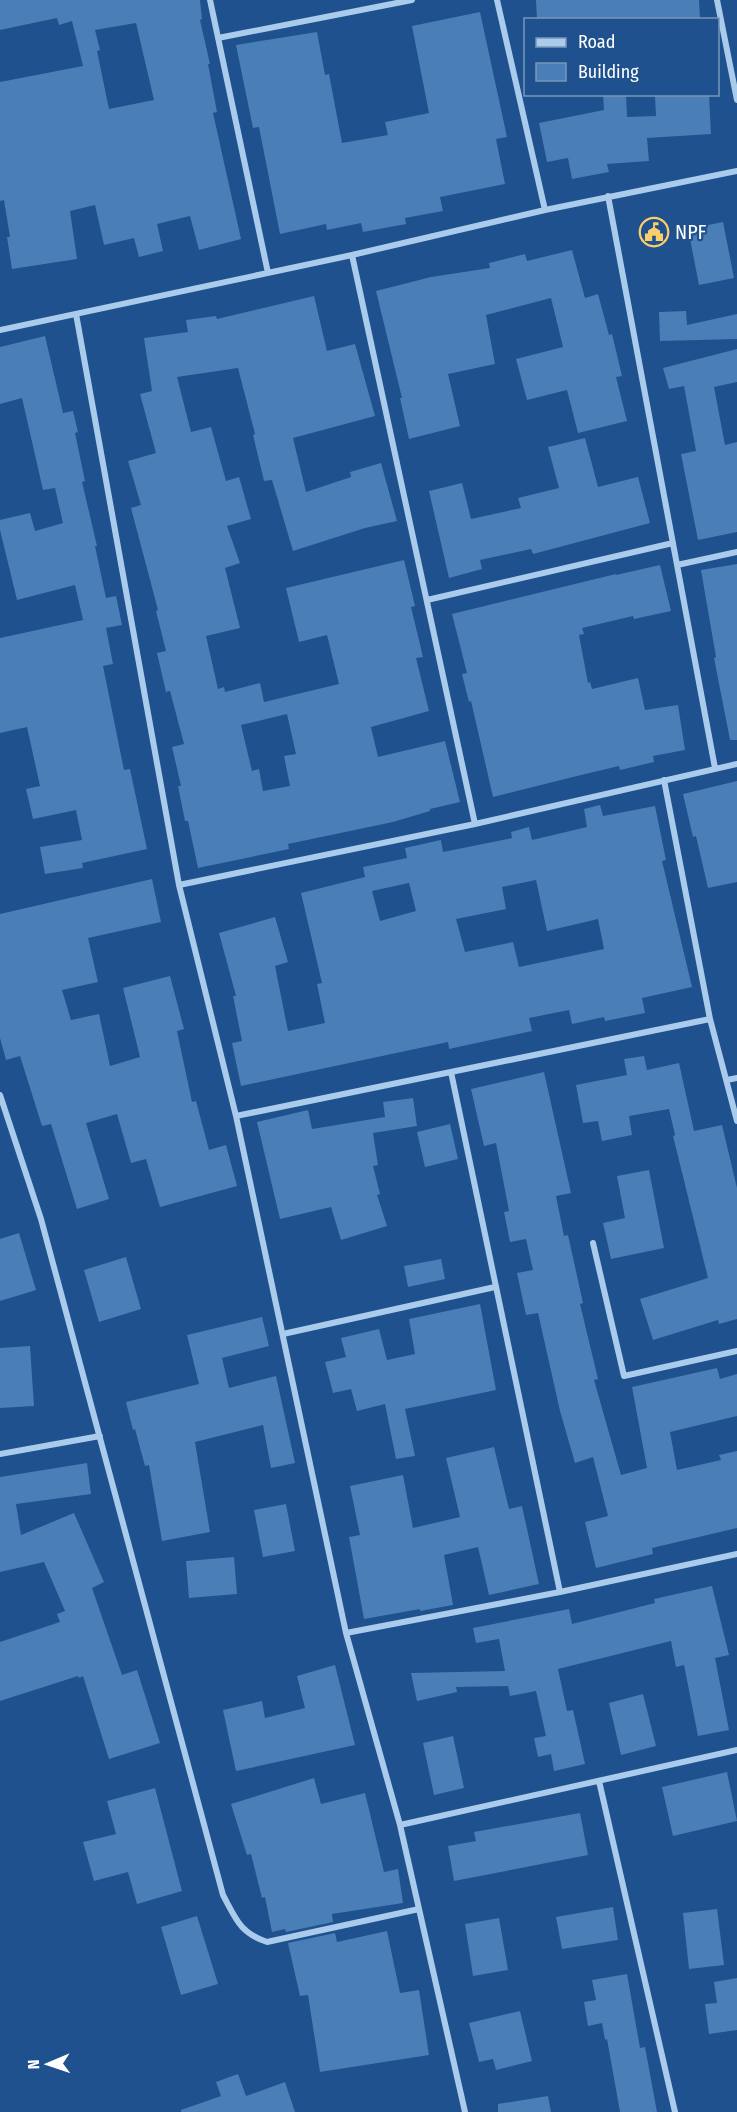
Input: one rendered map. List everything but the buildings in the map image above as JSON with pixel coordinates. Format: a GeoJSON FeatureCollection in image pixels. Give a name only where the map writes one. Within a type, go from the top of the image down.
{"type":"FeatureCollection","features":[{"type":"Feature","properties":{"kind":"street"},"geometry":{"type":"LineString","coordinates":[[210,0],[268,273]]}},
{"type":"Feature","properties":{"kind":"street"},"geometry":{"type":"LineString","coordinates":[[218,38],[412,0]]}},
{"type":"Feature","properties":{"kind":"street"},"geometry":{"type":"LineString","coordinates":[[497,0],[545,210]]}},
{"type":"Feature","properties":{"kind":"street"},"geometry":{"type":"LineString","coordinates":[[717,0],[737,100]]}},
{"type":"Feature","properties":{"kind":"street"},"geometry":{"type":"LineString","coordinates":[[0,330],[352,255],[608,196],[737,171]]}},
{"type":"Feature","properties":{"kind":"street"},"geometry":{"type":"LineString","coordinates":[[608,196],[715,768]]}},
{"type":"Feature","properties":{"kind":"street"},"geometry":{"type":"LineString","coordinates":[[352,255],[475,824]]}},
{"type":"Feature","properties":{"kind":"street"},"geometry":{"type":"LineString","coordinates":[[76,314],[179,885],[236,1116],[346,1634],[400,1825],[465,2112]]}},
{"type":"Feature","properties":{"kind":"street"},"geometry":{"type":"LineString","coordinates":[[427,600],[673,543]]}},
{"type":"Feature","properties":{"kind":"street"},"geometry":{"type":"LineString","coordinates":[[677,565],[737,552]]}},
{"type":"Feature","properties":{"kind":"street"},"geometry":{"type":"LineString","coordinates":[[179,885],[475,824],[737,764]]}},
{"type":"Feature","properties":{"kind":"street"},"geometry":{"type":"LineString","coordinates":[[664,780],[710,1018],[737,1121]]}},
{"type":"Feature","properties":{"kind":"street"},"geometry":{"type":"LineString","coordinates":[[236,1116],[710,1018]]}},
{"type":"Feature","properties":{"kind":"street"},"geometry":{"type":"LineString","coordinates":[[451,1072],[560,1592]]}},
{"type":"Feature","properties":{"kind":"street"},"geometry":{"type":"LineString","coordinates":[[727,1080],[737,1078]]}},
{"type":"Feature","properties":{"kind":"street"},"geometry":{"type":"LineString","coordinates":[[0,1095],[41,1219],[223,1895],[240,1927],[253,1937],[267,1942],[419,1909]]}},
{"type":"Feature","properties":{"kind":"street"},"geometry":{"type":"LineString","coordinates":[[593,1243],[624,1376],[737,1351]]}},
{"type":"Feature","properties":{"kind":"street"},"geometry":{"type":"LineString","coordinates":[[283,1334],[495,1287]]}},
{"type":"Feature","properties":{"kind":"street"},"geometry":{"type":"LineString","coordinates":[[0,1454],[100,1436]]}},
{"type":"Feature","properties":{"kind":"street"},"geometry":{"type":"LineString","coordinates":[[346,1634],[737,1554]]}},
{"type":"Feature","properties":{"kind":"street"},"geometry":{"type":"LineString","coordinates":[[400,1825],[737,1750]]}},
{"type":"Feature","properties":{"kind":"street"},"geometry":{"type":"LineString","coordinates":[[599,1781],[675,2112]]}},
{"type":"Feature","properties":{"kind":"place","name":"NPF"},"geometry":{"type":"Point","coordinates":[654,232]}}]}
